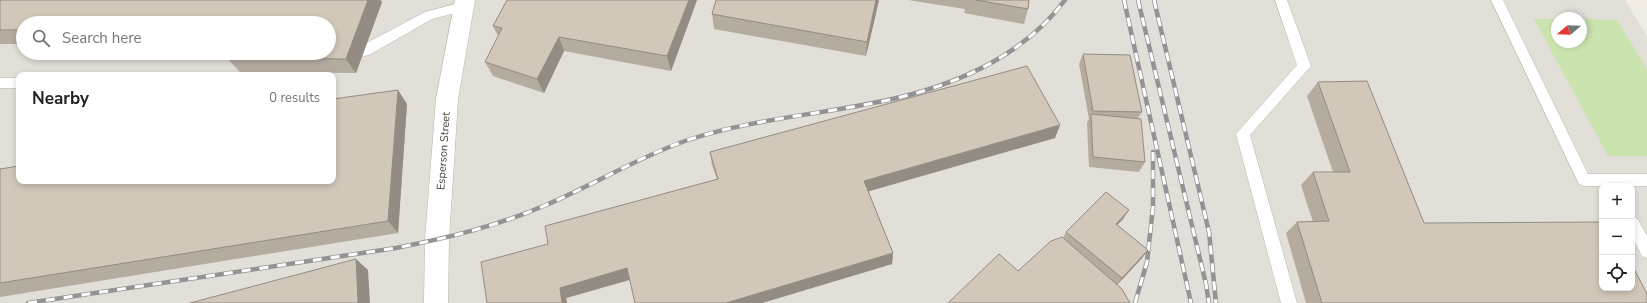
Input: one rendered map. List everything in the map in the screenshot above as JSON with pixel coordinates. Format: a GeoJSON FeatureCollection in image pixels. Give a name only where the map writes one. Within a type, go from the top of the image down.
{"type":"FeatureCollection","features":[{"type":"Feature","properties":{"kind":"street","name":"Esperson Street"},"geometry":{"type":"LineString","coordinates":[[436,303],[437,240],[447,99],[464,3]]}},
{"type":"Feature","properties":{"kind":"lane"},"geometry":{"type":"LineString","coordinates":[[1281,0],[1304,66],[1243,134],[1289,303]]}},
{"type":"Feature","properties":{"kind":"lane"},"geometry":{"type":"LineString","coordinates":[[1497,0],[1584,180],[1610,183],[1647,180]]}},
{"type":"Feature","properties":{"kind":"lane"},"geometry":{"type":"LineString","coordinates":[[364,50],[376,45],[429,15],[464,3]]}},
{"type":"Feature","properties":{"kind":"lane"},"geometry":{"type":"LineString","coordinates":[[0,83],[16,83]]}},
{"type":"Feature","properties":{"kind":"lane"},"geometry":{"type":"LineString","coordinates":[[1635,229],[1647,251]]}},
{"type":"Feature","properties":{"kind":"shaded area"},"geometry":{"type":"Polygon","coordinates":[[[0,0],[1625,0],[1647,36],[1647,303],[0,303],[0,0]]]}},
{"type":"Feature","properties":{"kind":"green space"},"geometry":{"type":"Polygon","coordinates":[[[1534,19],[1551,19],[1551,48],[1587,48],[1587,19],[1617,20],[1647,69],[1647,156],[1608,156],[1534,19]]]}},
{"type":"Feature","properties":{"kind":"building"},"geometry":{"type":"Polygon","coordinates":[[[0,0],[368,0],[346,59],[336,59],[336,16],[16,16],[16,30],[0,30],[0,0]]]}},
{"type":"Feature","properties":{"kind":"building"},"geometry":{"type":"Polygon","coordinates":[[[507,0],[689,0],[667,56],[559,37],[537,79],[485,62],[502,28],[493,26],[507,0]]]}},
{"type":"Feature","properties":{"kind":"building"},"geometry":{"type":"Polygon","coordinates":[[[716,0],[876,0],[867,42],[712,14],[716,0]]]}},
{"type":"Feature","properties":{"kind":"building"},"geometry":{"type":"Polygon","coordinates":[[[976,0],[1029,0],[1028,9],[976,0]]]}},
{"type":"Feature","properties":{"kind":"building"},"geometry":{"type":"Polygon","coordinates":[[[1083,54],[1130,55],[1142,112],[1093,111],[1083,54]]]}},
{"type":"Feature","properties":{"kind":"building"},"geometry":{"type":"Polygon","coordinates":[[[1027,66],[1060,125],[864,181],[893,253],[726,303],[635,303],[627,268],[560,288],[562,303],[487,303],[481,262],[548,244],[545,226],[718,179],[710,152],[1027,66]]]}},
{"type":"Feature","properties":{"kind":"building"},"geometry":{"type":"Polygon","coordinates":[[[1367,81],[1424,223],[1599,222],[1599,291],[1635,291],[1635,271],[1647,294],[1647,303],[1322,303],[1297,222],[1329,221],[1313,172],[1350,172],[1318,82],[1367,81]]]}},
{"type":"Feature","properties":{"kind":"building"},"geometry":{"type":"Polygon","coordinates":[[[398,90],[388,221],[0,283],[0,169],[16,166],[16,184],[336,184],[336,99],[398,90]]]}},
{"type":"Feature","properties":{"kind":"building"},"geometry":{"type":"Polygon","coordinates":[[[1091,114],[1141,119],[1145,162],[1093,157],[1091,114]]]}},
{"type":"Feature","properties":{"kind":"building"},"geometry":{"type":"Polygon","coordinates":[[[1106,192],[1129,210],[1116,224],[1148,250],[1122,278],[1066,232],[1106,192]]]}},
{"type":"Feature","properties":{"kind":"building"},"geometry":{"type":"Polygon","coordinates":[[[1062,237],[1122,289],[1130,303],[948,303],[999,254],[1018,271],[1051,241],[1062,237]]]}},
{"type":"Feature","properties":{"kind":"building"},"geometry":{"type":"Polygon","coordinates":[[[356,259],[358,303],[190,303],[356,259]]]}},
{"type":"Feature","properties":{"kind":"railway"},"geometry":{"type":"LineString","coordinates":[[28,303],[396,248],[453,236],[491,225],[546,205],[632,163],[685,141],[766,121],[887,100],[927,90],[965,76],[1003,56],[1020,44],[1037,31],[1065,0]]}},
{"type":"Feature","properties":{"kind":"railway"},"geometry":{"type":"LineString","coordinates":[[1124,0],[1191,303]]}},
{"type":"Feature","properties":{"kind":"railway"},"geometry":{"type":"LineString","coordinates":[[1138,0],[1206,284],[1209,303]]}},
{"type":"Feature","properties":{"kind":"railway"},"geometry":{"type":"LineString","coordinates":[[1154,0],[1209,232],[1216,303]]}},
{"type":"Feature","properties":{"kind":"railway"},"geometry":{"type":"LineString","coordinates":[[1135,303],[1147,262],[1153,207],[1153,152]]}}]}
